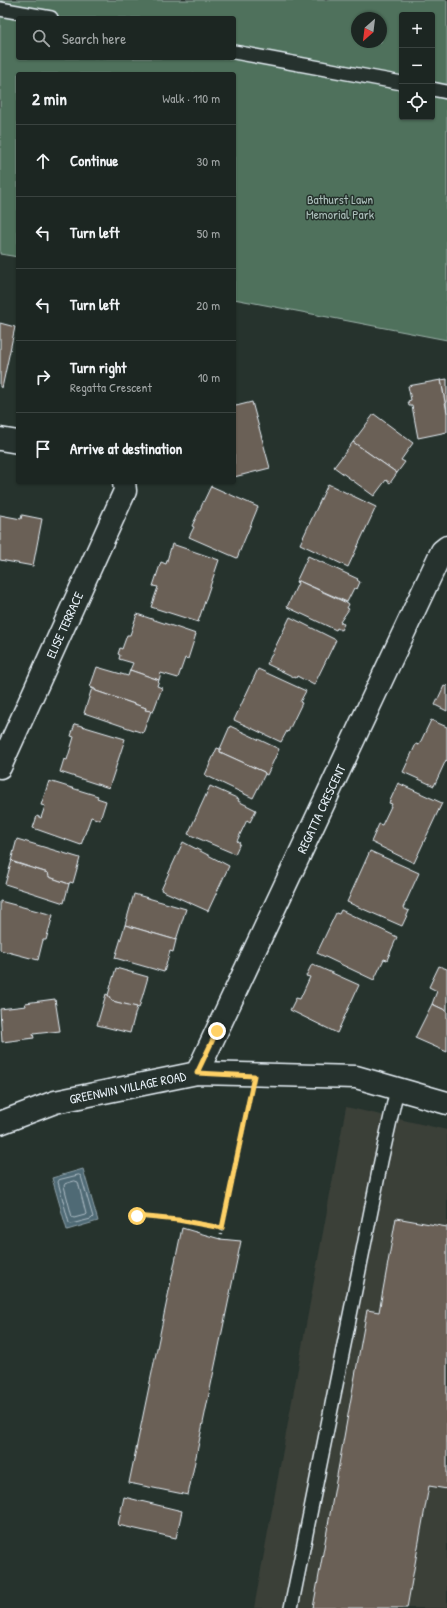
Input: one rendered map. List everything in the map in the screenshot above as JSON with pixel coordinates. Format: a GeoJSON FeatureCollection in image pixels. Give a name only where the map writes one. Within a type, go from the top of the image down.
{"type":"FeatureCollection","features":[{"type":"Feature","properties":{"kind":"street"},"geometry":{"type":"LineString","coordinates":[[0,438],[16,442]]}},
{"type":"Feature","properties":{"kind":"street","name":"ELISE TERRACE"},"geometry":{"type":"LineString","coordinates":[[0,766],[125,491],[124,484]]}},
{"type":"Feature","properties":{"kind":"street","name":"REGATTA CRESCENT"},"geometry":{"type":"LineString","coordinates":[[197,1073],[442,551],[447,547]]}},
{"type":"Feature","properties":{"kind":"street","name":"GREENWIN VILLAGE ROAD"},"geometry":{"type":"LineString","coordinates":[[0,1123],[56,1102],[197,1073],[254,1076],[356,1077],[447,1103]]}},
{"type":"Feature","properties":{"kind":"lane"},"geometry":{"type":"LineString","coordinates":[[0,8],[41,16]]}},
{"type":"Feature","properties":{"kind":"lane"},"geometry":{"type":"LineString","coordinates":[[236,52],[399,82]]}},
{"type":"Feature","properties":{"kind":"lane"},"geometry":{"type":"LineString","coordinates":[[435,90],[447,92]]}},
{"type":"Feature","properties":{"kind":"lane"},"geometry":{"type":"LineString","coordinates":[[291,1608],[381,1161],[397,1089]]}},
{"type":"Feature","properties":{"kind":"path"},"geometry":{"type":"LineString","coordinates":[[220,1239],[254,1076]]}},
{"type":"Feature","properties":{"kind":"path"},"geometry":{"type":"LineString","coordinates":[[137,1216],[178,1220],[222,1228]]}},
{"type":"Feature","properties":{"kind":"shaded area"},"geometry":{"type":"Polygon","coordinates":[[[346,1107],[447,1130],[447,1608],[254,1608],[346,1107]]]}},
{"type":"Feature","properties":{"kind":"green space","name":"Bathurst Lawn Memorial Park"},"geometry":{"type":"Polygon","coordinates":[[[0,0],[447,0],[447,340],[236,299],[236,72],[16,72],[16,257],[0,254],[0,0]]]}},
{"type":"Feature","properties":{"kind":"water"},"geometry":{"type":"Polygon","coordinates":[[[83,1169],[98,1221],[67,1230],[52,1178],[83,1169]]]}},
{"type":"Feature","properties":{"kind":"building"},"geometry":{"type":"Polygon","coordinates":[[[0,323],[15,327],[2,388],[0,387],[0,323]]]}},
{"type":"Feature","properties":{"kind":"building"},"geometry":{"type":"Polygon","coordinates":[[[447,379],[447,413],[441,380],[447,379]]]}},
{"type":"Feature","properties":{"kind":"building"},"geometry":{"type":"Polygon","coordinates":[[[441,380],[447,413],[447,432],[418,438],[412,406],[409,406],[408,401],[411,400],[408,386],[441,380]]]}},
{"type":"Feature","properties":{"kind":"building"},"geometry":{"type":"Polygon","coordinates":[[[252,402],[270,468],[236,476],[236,406],[252,402]]]}},
{"type":"Feature","properties":{"kind":"building"},"geometry":{"type":"Polygon","coordinates":[[[374,414],[413,443],[401,460],[405,462],[397,473],[353,442],[374,414]]]}},
{"type":"Feature","properties":{"kind":"building"},"geometry":{"type":"Polygon","coordinates":[[[353,442],[397,473],[390,483],[386,480],[374,496],[334,467],[353,442]]]}},
{"type":"Feature","properties":{"kind":"building"},"geometry":{"type":"Polygon","coordinates":[[[328,484],[376,507],[348,567],[300,544],[328,484]]]}},
{"type":"Feature","properties":{"kind":"building"},"geometry":{"type":"Polygon","coordinates":[[[211,486],[258,507],[237,558],[189,537],[194,527],[192,526],[211,486]]]}},
{"type":"Feature","properties":{"kind":"building"},"geometry":{"type":"Polygon","coordinates":[[[0,515],[21,519],[22,515],[42,519],[33,566],[0,560],[0,515]]]}},
{"type":"Feature","properties":{"kind":"building"},"geometry":{"type":"Polygon","coordinates":[[[172,544],[219,560],[198,622],[151,607],[158,587],[153,586],[161,562],[166,564],[172,544]]]}},
{"type":"Feature","properties":{"kind":"building"},"geometry":{"type":"Polygon","coordinates":[[[308,556],[358,579],[357,580],[360,582],[357,589],[354,588],[347,602],[299,581],[296,582],[308,556]]]}},
{"type":"Feature","properties":{"kind":"building"},"geometry":{"type":"Polygon","coordinates":[[[299,581],[349,604],[347,608],[349,609],[340,622],[344,624],[341,630],[337,628],[336,630],[287,607],[298,583],[296,582],[299,581]]]}},
{"type":"Feature","properties":{"kind":"building"},"geometry":{"type":"Polygon","coordinates":[[[137,614],[196,634],[188,659],[185,658],[178,678],[161,673],[159,680],[130,670],[133,663],[119,659],[120,655],[118,654],[120,648],[122,649],[127,635],[130,635],[137,614]]]}},
{"type":"Feature","properties":{"kind":"building"},"geometry":{"type":"Polygon","coordinates":[[[290,617],[336,640],[314,685],[297,676],[296,678],[267,664],[290,617]]]}},
{"type":"Feature","properties":{"kind":"building"},"geometry":{"type":"Polygon","coordinates":[[[97,667],[128,676],[130,670],[159,680],[157,686],[162,688],[153,712],[145,710],[146,708],[96,691],[90,687],[97,667]]]}},
{"type":"Feature","properties":{"kind":"building"},"geometry":{"type":"Polygon","coordinates":[[[258,669],[306,691],[288,732],[287,731],[281,742],[234,720],[258,669]]]}},
{"type":"Feature","properties":{"kind":"building"},"geometry":{"type":"Polygon","coordinates":[[[447,685],[447,711],[435,705],[444,686],[446,687],[447,685]]]}},
{"type":"Feature","properties":{"kind":"building"},"geometry":{"type":"Polygon","coordinates":[[[92,688],[96,691],[151,711],[143,733],[84,713],[92,688]]]}},
{"type":"Feature","properties":{"kind":"building"},"geometry":{"type":"Polygon","coordinates":[[[431,720],[447,727],[447,761],[446,760],[434,786],[403,772],[416,744],[419,745],[431,720]]]}},
{"type":"Feature","properties":{"kind":"building"},"geometry":{"type":"Polygon","coordinates":[[[75,724],[125,739],[109,788],[60,772],[64,759],[67,760],[74,737],[71,736],[75,724]]]}},
{"type":"Feature","properties":{"kind":"building"},"geometry":{"type":"Polygon","coordinates":[[[230,726],[279,749],[267,775],[264,772],[220,752],[230,726]]]}},
{"type":"Feature","properties":{"kind":"building"},"geometry":{"type":"Polygon","coordinates":[[[217,748],[220,749],[220,752],[264,772],[265,774],[253,798],[205,775],[217,748]]]}},
{"type":"Feature","properties":{"kind":"building"},"geometry":{"type":"Polygon","coordinates":[[[49,781],[98,796],[97,798],[106,801],[100,820],[91,817],[81,845],[33,828],[37,816],[41,818],[45,806],[41,805],[49,781]]]}},
{"type":"Feature","properties":{"kind":"building"},"geometry":{"type":"Polygon","coordinates":[[[398,783],[442,803],[414,863],[371,842],[379,824],[382,825],[392,804],[389,803],[398,783]]]}},
{"type":"Feature","properties":{"kind":"building"},"geometry":{"type":"Polygon","coordinates":[[[210,786],[239,799],[238,801],[256,810],[250,822],[247,820],[237,841],[240,843],[235,854],[188,834],[210,786]]]}},
{"type":"Feature","properties":{"kind":"building"},"geometry":{"type":"Polygon","coordinates":[[[17,839],[80,858],[73,883],[70,882],[69,884],[49,877],[48,873],[11,861],[17,839]]]}},
{"type":"Feature","properties":{"kind":"building"},"geometry":{"type":"Polygon","coordinates":[[[183,842],[229,866],[208,911],[161,890],[183,842]]]}},
{"type":"Feature","properties":{"kind":"building"},"geometry":{"type":"Polygon","coordinates":[[[370,851],[419,873],[403,908],[409,911],[402,926],[347,902],[370,851]]]}},
{"type":"Feature","properties":{"kind":"building"},"geometry":{"type":"Polygon","coordinates":[[[12,860],[15,863],[48,873],[49,877],[69,884],[64,903],[5,884],[12,860]]]}},
{"type":"Feature","properties":{"kind":"building"},"geometry":{"type":"Polygon","coordinates":[[[134,894],[186,909],[176,940],[125,925],[134,894]]]}},
{"type":"Feature","properties":{"kind":"building"},"geometry":{"type":"Polygon","coordinates":[[[0,901],[53,915],[46,940],[43,940],[38,960],[0,950],[0,901]]]}},
{"type":"Feature","properties":{"kind":"building"},"geometry":{"type":"Polygon","coordinates":[[[341,910],[397,937],[387,960],[384,959],[374,980],[317,953],[336,913],[339,914],[341,910]]]}},
{"type":"Feature","properties":{"kind":"building"},"geometry":{"type":"Polygon","coordinates":[[[125,925],[176,940],[173,952],[170,951],[164,972],[115,958],[125,925]]]}},
{"type":"Feature","properties":{"kind":"building"},"geometry":{"type":"Polygon","coordinates":[[[312,964],[359,985],[337,1033],[290,1010],[296,998],[300,999],[310,977],[306,976],[312,964]]]}},
{"type":"Feature","properties":{"kind":"building"},"geometry":{"type":"Polygon","coordinates":[[[439,966],[447,969],[447,1011],[432,1004],[437,991],[429,987],[439,966]]]}},
{"type":"Feature","properties":{"kind":"building"},"geometry":{"type":"Polygon","coordinates":[[[116,968],[148,977],[139,1008],[112,1001],[108,995],[116,968]]]}},
{"type":"Feature","properties":{"kind":"building"},"geometry":{"type":"Polygon","coordinates":[[[106,994],[112,1001],[137,1007],[130,1033],[97,1025],[106,994]]]}},
{"type":"Feature","properties":{"kind":"building"},"geometry":{"type":"Polygon","coordinates":[[[55,999],[60,1031],[33,1034],[34,1038],[2,1042],[0,1009],[26,1006],[25,1003],[55,999]]]}},
{"type":"Feature","properties":{"kind":"building"},"geometry":{"type":"Polygon","coordinates":[[[432,1004],[447,1011],[447,1052],[415,1038],[432,1004]]]}},
{"type":"Feature","properties":{"kind":"building"},"geometry":{"type":"Polygon","coordinates":[[[396,1218],[447,1227],[447,1489],[429,1486],[407,1608],[313,1608],[367,1310],[379,1312],[396,1218]]]}},
{"type":"Feature","properties":{"kind":"building"},"geometry":{"type":"Polygon","coordinates":[[[182,1228],[220,1239],[241,1241],[188,1495],[129,1483],[182,1228]]]}},
{"type":"Feature","properties":{"kind":"building"},"geometry":{"type":"Polygon","coordinates":[[[124,1497],[182,1511],[176,1538],[118,1525],[124,1497]]]}},
{"type":"Feature","properties":{"kind":"route"},"geometry":{"type":"LineString","coordinates":[[137,1216],[178,1220],[222,1228],[254,1076],[224,1073],[197,1073],[217,1031]]}}]}
